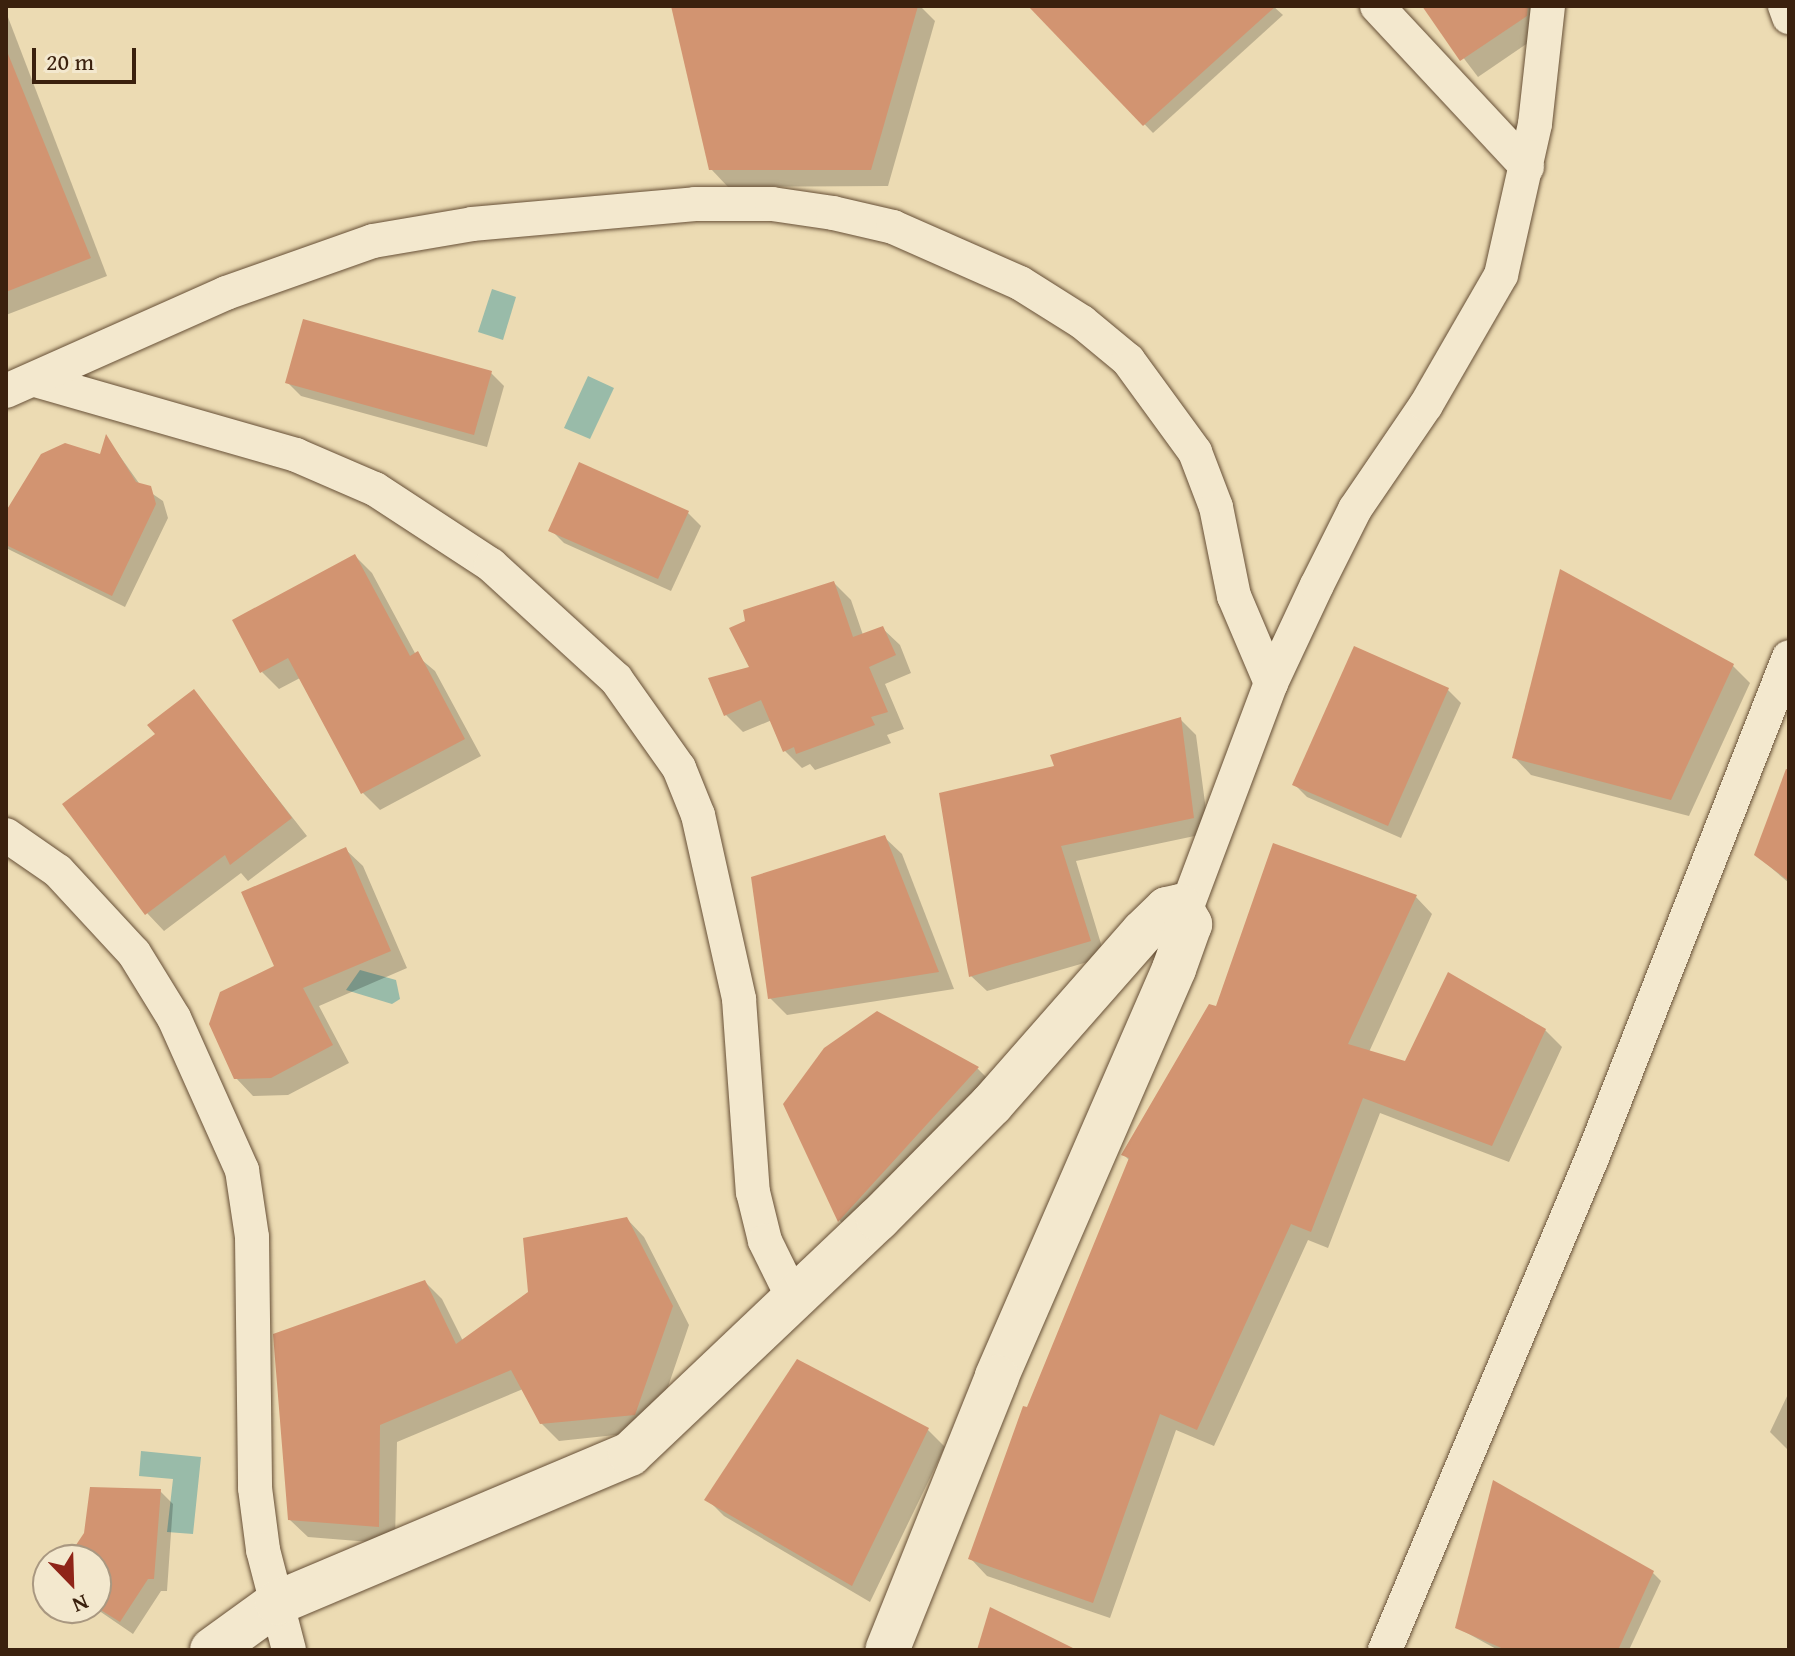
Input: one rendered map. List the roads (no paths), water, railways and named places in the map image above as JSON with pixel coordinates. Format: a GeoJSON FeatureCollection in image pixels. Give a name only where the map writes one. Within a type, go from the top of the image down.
{"type":"FeatureCollection","features":[{"type":"Feature","properties":{"kind":"street"},"geometry":{"type":"LineString","coordinates":[[1377,6],[1527,167]]}},
{"type":"Feature","properties":{"kind":"street"},"geometry":{"type":"LineString","coordinates":[[887,1650],[997,1377],[1174,969],[1190,924],[1186,909],[1271,683],[1355,509],[1485,310],[1508,253],[1527,167],[1548,6]]}},
{"type":"Feature","properties":{"kind":"street"},"geometry":{"type":"LineString","coordinates":[[1785,6],[1789,17]]}},
{"type":"Feature","properties":{"kind":"street"},"geometry":{"type":"LineString","coordinates":[[20,386],[226,293],[373,241],[472,224],[695,204],[788,206],[866,220],[939,245],[1020,283],[1103,337],[1146,380],[1202,466],[1221,524],[1234,596],[1271,683]]}},
{"type":"Feature","properties":{"kind":"street"},"geometry":{"type":"LineString","coordinates":[[20,386],[296,455],[375,489],[491,565],[616,679],[679,768],[698,815],[741,1012],[753,1192],[765,1241],[795,1302]]}},
{"type":"Feature","properties":{"kind":"street"},"geometry":{"type":"LineString","coordinates":[[1385,1650],[1592,1158],[1789,657]]}},
{"type":"Feature","properties":{"kind":"street"},"geometry":{"type":"LineString","coordinates":[[6,835],[87,898],[134,953],[174,1018],[242,1170],[252,1237],[255,1488],[289,1650]]}},
{"type":"Feature","properties":{"kind":"street"},"geometry":{"type":"LineString","coordinates":[[212,1650],[277,1603],[630,1454],[795,1302],[991,1105],[1149,926],[1167,909],[1186,909]]}}]}
